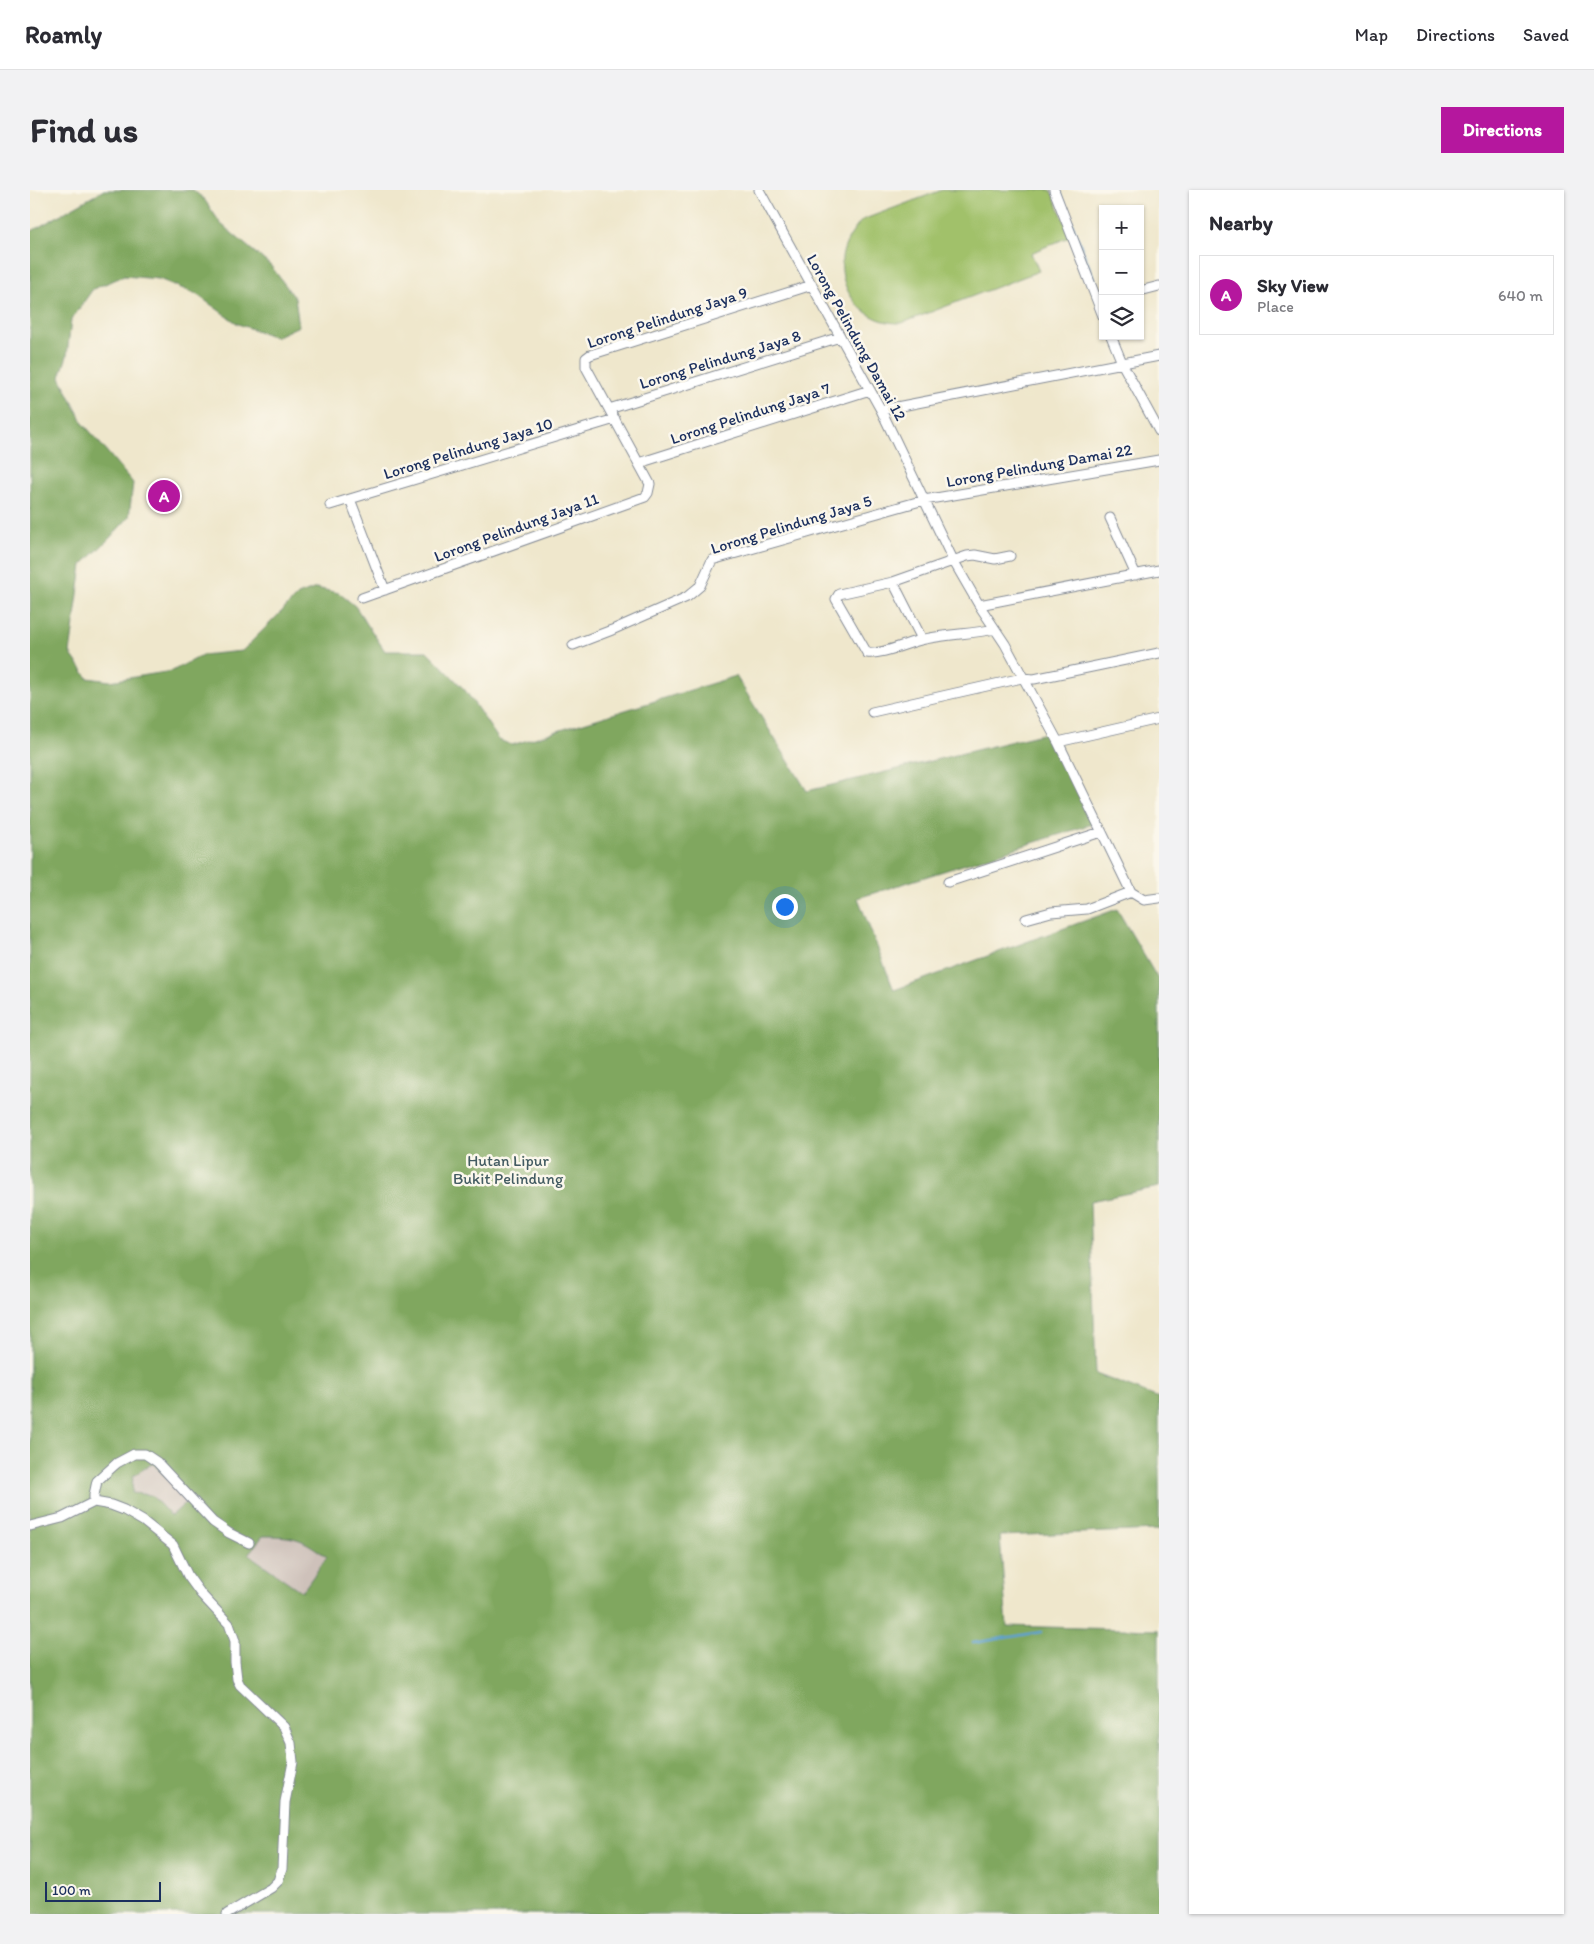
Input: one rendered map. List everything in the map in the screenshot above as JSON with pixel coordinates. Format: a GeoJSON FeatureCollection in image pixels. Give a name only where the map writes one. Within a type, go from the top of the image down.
{"type":"FeatureCollection","features":[{"type":"Feature","properties":{"kind":"street","name":"Lorong Pelindung Damai 12"},"geometry":{"type":"LineString","coordinates":[[759,190],[881,410],[954,560],[979,605],[1005,644],[1058,742],[1131,892]]}},
{"type":"Feature","properties":{"kind":"street"},"geometry":{"type":"LineString","coordinates":[[1054,190],[1099,299]]}},
{"type":"Feature","properties":{"kind":"street","name":"Lorong Pelindung Jaya 9"},"geometry":{"type":"LineString","coordinates":[[639,464],[586,367],[586,358],[590,355],[812,285]]}},
{"type":"Feature","properties":{"kind":"street"},"geometry":{"type":"LineString","coordinates":[[1144,290],[1159,286]]}},
{"type":"Feature","properties":{"kind":"street","name":"Lorong Pelindung Jaya 8"},"geometry":{"type":"LineString","coordinates":[[610,409],[840,337]]}},
{"type":"Feature","properties":{"kind":"street"},"geometry":{"type":"LineString","coordinates":[[1113,340],[1123,364],[1159,431]]}},
{"type":"Feature","properties":{"kind":"street"},"geometry":{"type":"LineString","coordinates":[[881,410],[1159,356]]}},
{"type":"Feature","properties":{"kind":"street","name":"Lorong Pelindung Jaya 7"},"geometry":{"type":"LineString","coordinates":[[639,464],[870,390]]}},
{"type":"Feature","properties":{"kind":"street","name":"Lorong Pelindung Jaya 10"},"geometry":{"type":"LineString","coordinates":[[330,505],[614,419]]}},
{"type":"Feature","properties":{"kind":"street","name":"Lorong Pelindung Damai 22"},"geometry":{"type":"LineString","coordinates":[[924,500],[1159,460]]}},
{"type":"Feature","properties":{"kind":"street","name":"Lorong Pelindung Jaya 11"},"geometry":{"type":"LineString","coordinates":[[362,598],[645,497],[650,484],[639,464]]}},
{"type":"Feature","properties":{"kind":"street"},"geometry":{"type":"LineString","coordinates":[[350,499],[386,590]]}},
{"type":"Feature","properties":{"kind":"street","name":"Lorong Pelindung Jaya 5"},"geometry":{"type":"LineString","coordinates":[[573,645],[687,597],[700,586],[712,560],[924,500]]}},
{"type":"Feature","properties":{"kind":"street"},"geometry":{"type":"LineString","coordinates":[[1110,518],[1136,575]]}},
{"type":"Feature","properties":{"kind":"street"},"geometry":{"type":"LineString","coordinates":[[996,629],[922,639],[867,653],[837,602],[836,597],[838,594],[893,582],[954,560],[971,556],[995,559],[1010,556]]}},
{"type":"Feature","properties":{"kind":"street"},"geometry":{"type":"LineString","coordinates":[[979,605],[1159,570]]}},
{"type":"Feature","properties":{"kind":"street"},"geometry":{"type":"LineString","coordinates":[[893,582],[922,639]]}},
{"type":"Feature","properties":{"kind":"street"},"geometry":{"type":"LineString","coordinates":[[872,712],[1022,678],[1034,679],[1159,653]]}},
{"type":"Feature","properties":{"kind":"street"},"geometry":{"type":"LineString","coordinates":[[1058,742],[1159,719]]}},
{"type":"Feature","properties":{"kind":"street"},"geometry":{"type":"LineString","coordinates":[[948,882],[1102,832]]}},
{"type":"Feature","properties":{"kind":"street"},"geometry":{"type":"LineString","coordinates":[[1026,919],[1051,912],[1087,909],[1131,892],[1144,900],[1159,898]]}},
{"type":"Feature","properties":{"kind":"street"},"geometry":{"type":"LineString","coordinates":[[94,1502],[97,1481],[117,1463],[134,1454],[145,1454],[157,1462],[213,1522],[228,1533],[249,1543]]}},
{"type":"Feature","properties":{"kind":"street"},"geometry":{"type":"LineString","coordinates":[[30,1526],[62,1518],[94,1502],[111,1505],[143,1520],[173,1545],[188,1576],[201,1594],[229,1624],[235,1640],[235,1662],[240,1685],[284,1727],[290,1743],[293,1762],[285,1802],[282,1869],[278,1881],[272,1888],[227,1914]]}},
{"type":"Feature","properties":{"kind":"shaded area"},"geometry":{"type":"Polygon","coordinates":[[[153,1462],[188,1501],[171,1516],[151,1495],[132,1494],[133,1476],[153,1462]]]}},
{"type":"Feature","properties":{"kind":"shaded area"},"geometry":{"type":"Polygon","coordinates":[[[263,1536],[290,1536],[308,1543],[328,1556],[302,1592],[248,1554],[263,1536]]]}},
{"type":"Feature","properties":{"kind":"green space","name":"Hutan Lipur Bukit Pelindung"},"geometry":{"type":"Polygon","coordinates":[[[104,190],[193,190],[204,199],[221,224],[271,266],[295,298],[299,326],[275,337],[238,324],[196,294],[159,279],[124,276],[93,289],[71,320],[67,356],[60,377],[83,423],[133,483],[129,517],[82,565],[70,653],[88,678],[110,681],[172,671],[202,655],[242,651],[298,595],[316,588],[339,593],[355,606],[385,651],[427,651],[465,690],[499,740],[512,745],[736,676],[807,791],[1050,732],[1096,823],[858,898],[894,990],[1117,909],[1159,981],[1159,1187],[1090,1201],[1096,1374],[1159,1398],[1159,1530],[1000,1536],[1007,1626],[1159,1630],[1159,1914],[30,1914],[30,232],[104,190]],[[153,1463],[133,1476],[132,1493],[151,1495],[171,1516],[188,1501],[153,1463]],[[263,1536],[248,1554],[302,1592],[327,1557],[298,1539],[263,1536]]]}},
{"type":"Feature","properties":{"kind":"green space"},"geometry":{"type":"Polygon","coordinates":[[[942,190],[1051,190],[1071,236],[1031,253],[1039,271],[902,323],[877,319],[857,305],[845,284],[842,258],[849,238],[862,220],[942,190]]]}},
{"type":"Feature","properties":{"kind":"waterway"},"geometry":{"type":"LineString","coordinates":[[1059,190],[1099,292]]}},
{"type":"Feature","properties":{"kind":"waterway"},"geometry":{"type":"LineString","coordinates":[[973,1643],[1041,1632]]}},
{"type":"Feature","properties":{"kind":"place","name":"Sky View"},"geometry":{"type":"Point","coordinates":[164,496]}}]}
